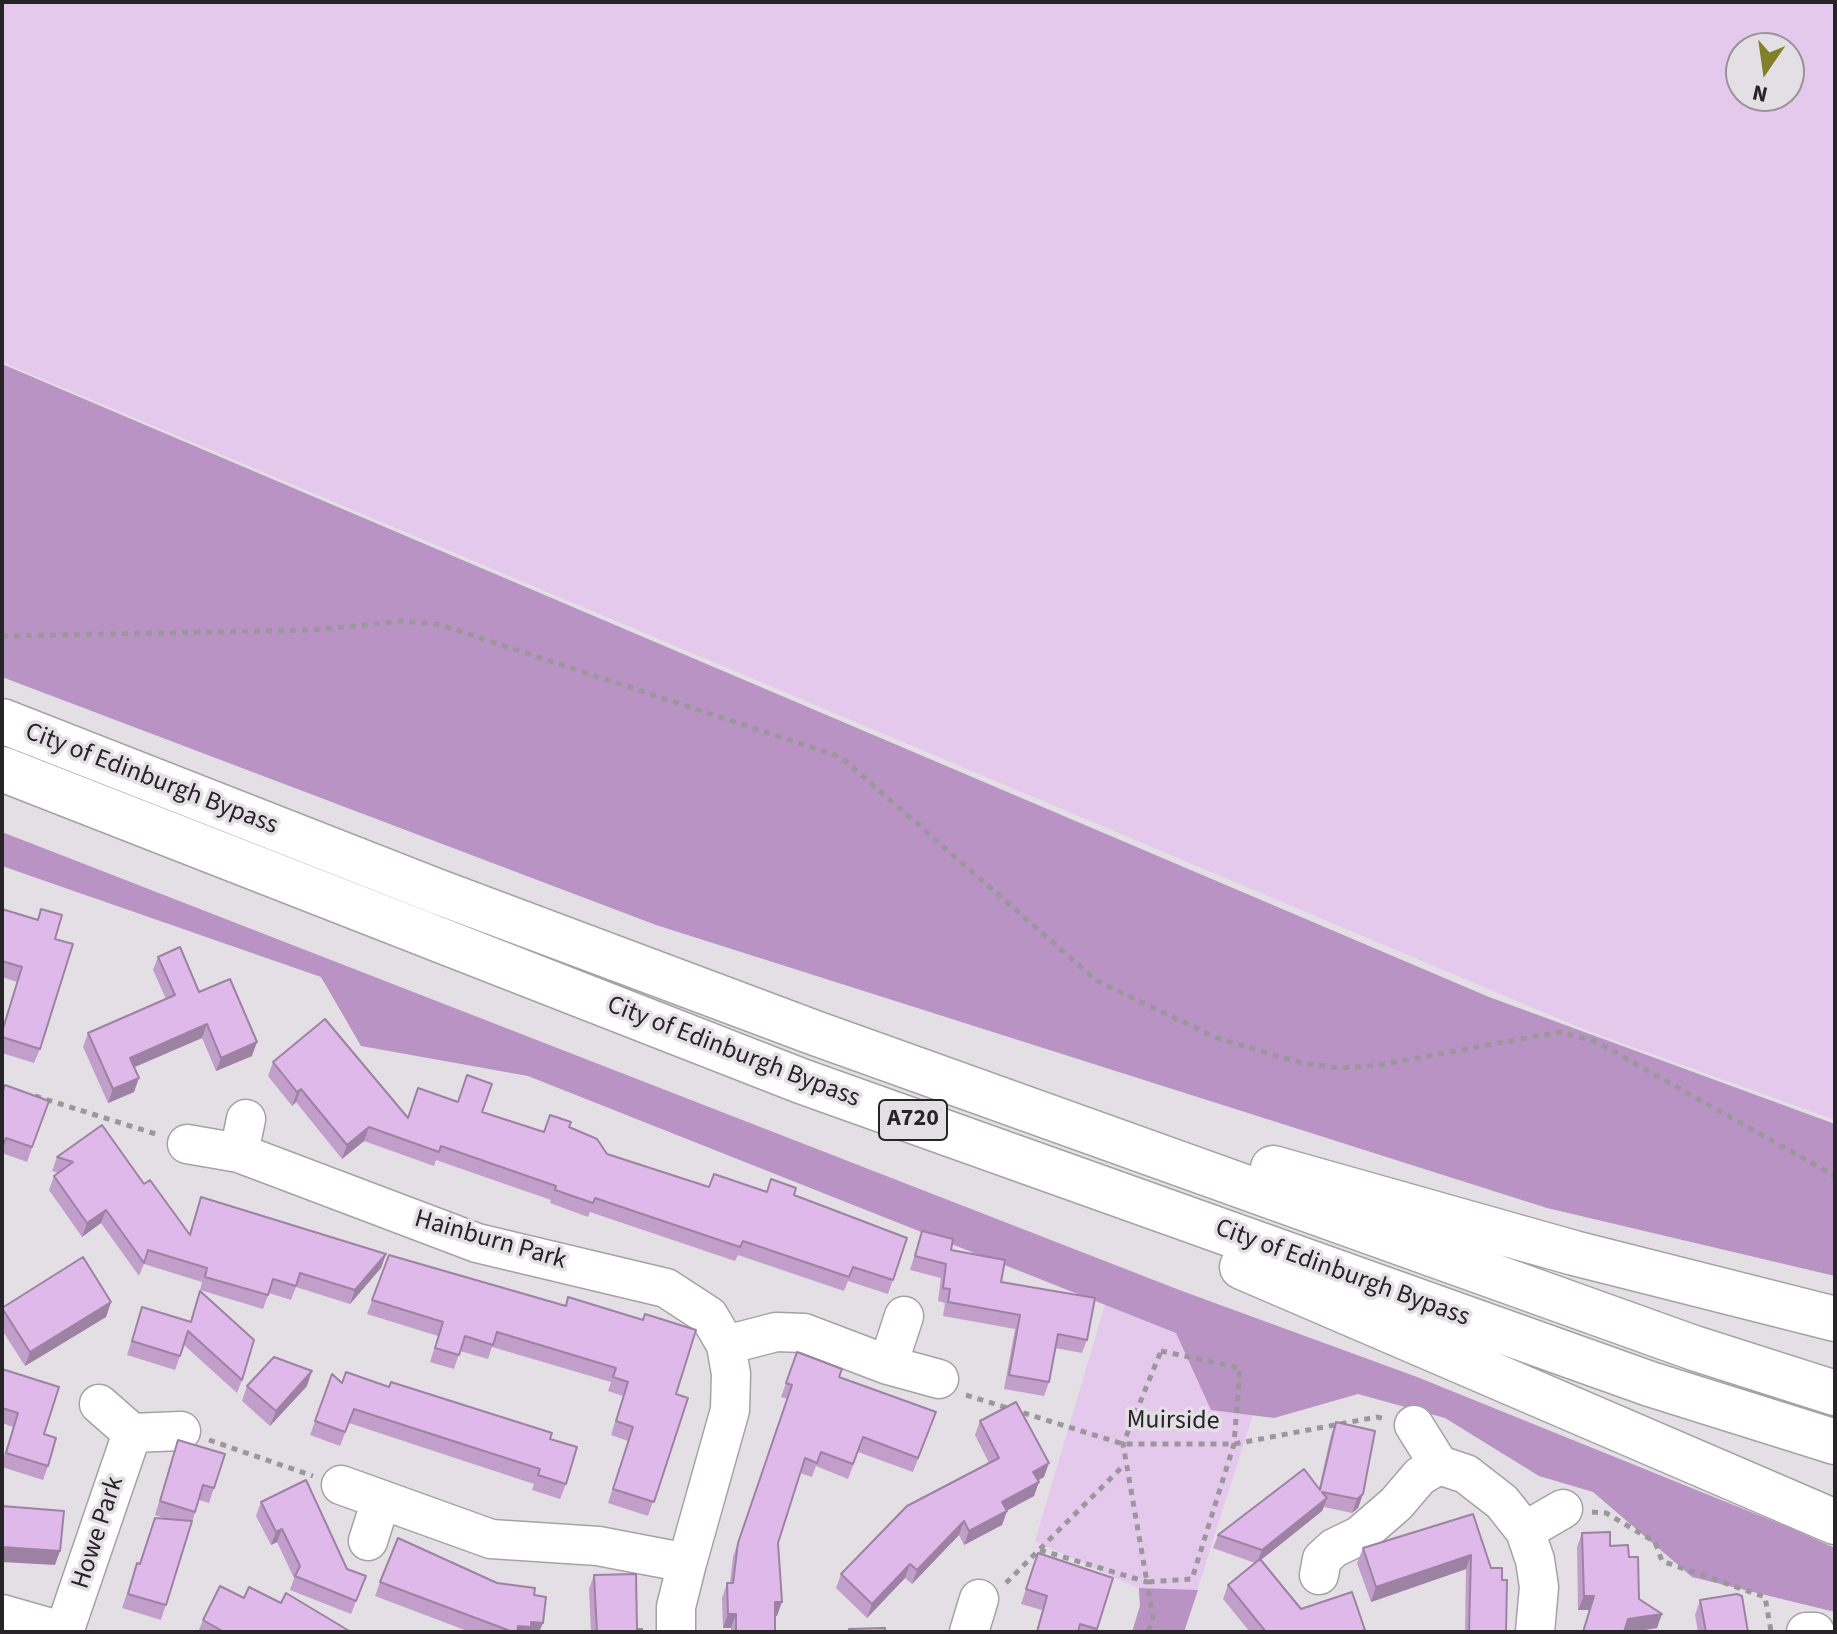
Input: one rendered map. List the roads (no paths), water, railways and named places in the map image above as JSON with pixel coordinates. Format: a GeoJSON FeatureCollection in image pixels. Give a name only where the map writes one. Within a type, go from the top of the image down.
{"type":"FeatureCollection","features":[{"type":"Feature","properties":{"kind":"highway","name":"City of Edinburgh Bypass"},"geometry":{"type":"LineString","coordinates":[[2,721],[436,891],[815,1033],[1694,1348],[1835,1393]]}},
{"type":"Feature","properties":{"kind":"highway","name":"City of Edinburgh Bypass"},"geometry":{"type":"LineString","coordinates":[[2,769],[801,1081],[1635,1379],[1835,1442]]}},
{"type":"Feature","properties":{"kind":"highway"},"geometry":{"type":"LineString","coordinates":[[815,1033],[1559,1249],[1835,1319]]}},
{"type":"Feature","properties":{"kind":"highway"},"geometry":{"type":"LineString","coordinates":[[801,1081],[1835,1522]]}},
{"type":"Feature","properties":{"kind":"street","name":"Hainburn Park"},"geometry":{"type":"LineString","coordinates":[[187,1144],[242,1136],[477,1243],[666,1288],[709,1316],[726,1345],[731,1374],[730,1410],[676,1607],[676,1632]]}},
{"type":"Feature","properties":{"kind":"street"},"geometry":{"type":"LineString","coordinates":[[888,1365],[904,1316]]}},
{"type":"Feature","properties":{"kind":"street"},"geometry":{"type":"LineString","coordinates":[[726,1345],[776,1332],[804,1333],[888,1365],[939,1379]]}},
{"type":"Feature","properties":{"kind":"street"},"geometry":{"type":"LineString","coordinates":[[99,1404],[132,1433],[181,1431]]}},
{"type":"Feature","properties":{"kind":"street"},"geometry":{"type":"LineString","coordinates":[[1414,1425],[1439,1465],[1466,1474],[1478,1483],[1502,1502],[1525,1531],[1539,1587],[1535,1632]]}},
{"type":"Feature","properties":{"kind":"street","name":"Howe Park"},"geometry":{"type":"LineString","coordinates":[[2,1614],[65,1632],[132,1433]]}},
{"type":"Feature","properties":{"kind":"street"},"geometry":{"type":"LineString","coordinates":[[1319,1575],[1322,1559],[1334,1548],[1359,1536],[1396,1504],[1420,1476],[1439,1465]]}},
{"type":"Feature","properties":{"kind":"street"},"geometry":{"type":"LineString","coordinates":[[341,1485],[491,1539],[598,1546],[687,1563]]}},
{"type":"Feature","properties":{"kind":"street"},"geometry":{"type":"LineString","coordinates":[[368,1541],[381,1500]]}},
{"type":"Feature","properties":{"kind":"street"},"geometry":{"type":"LineString","coordinates":[[1525,1531],[1563,1509]]}},
{"type":"Feature","properties":{"kind":"street"},"geometry":{"type":"LineString","coordinates":[[1806,1632],[1815,1632]]}}]}
